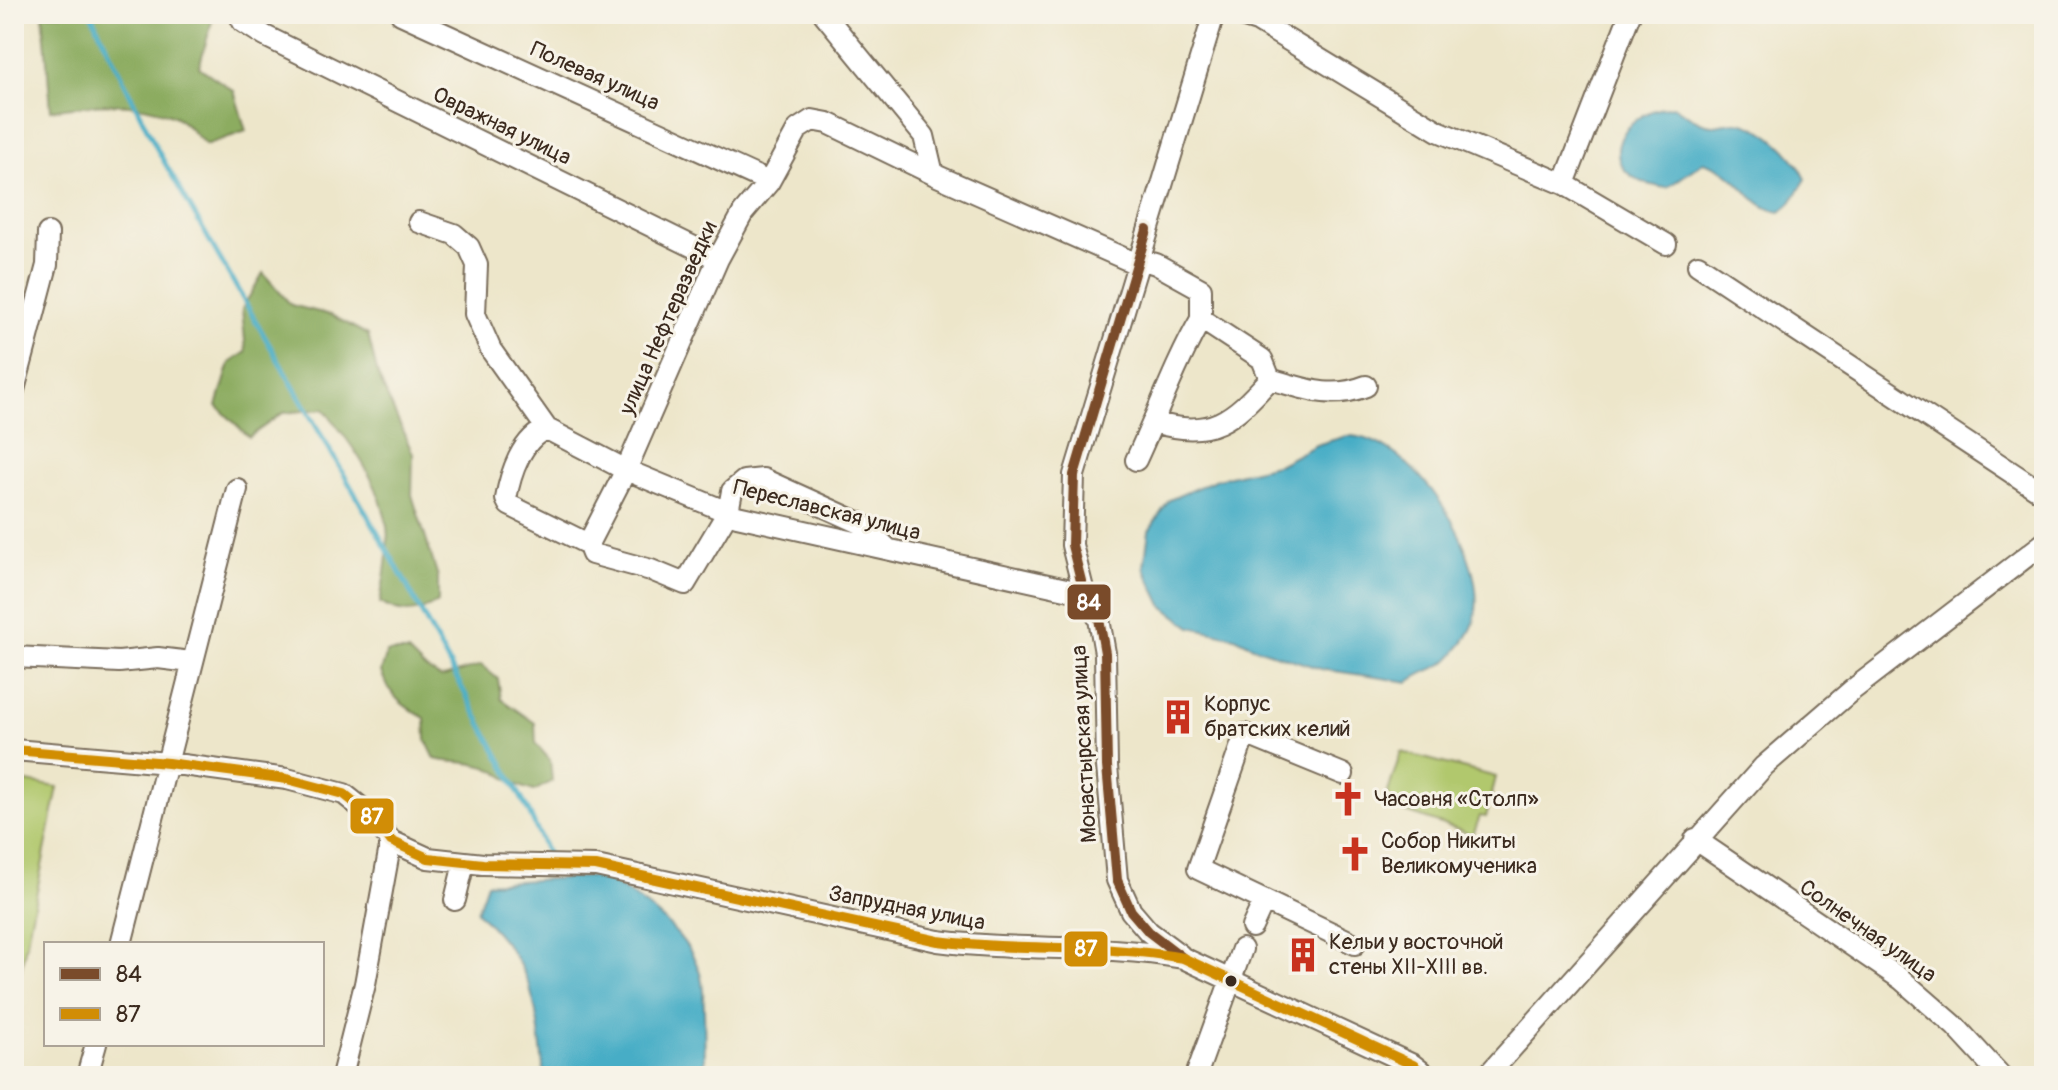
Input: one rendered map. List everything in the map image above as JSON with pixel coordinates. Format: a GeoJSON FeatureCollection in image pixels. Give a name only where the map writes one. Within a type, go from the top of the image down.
{"type":"FeatureCollection","features":[{"type":"Feature","properties":{"kind":"street","name":"Овражная улица"},"geometry":{"type":"LineString","coordinates":[[239,14],[243,22],[265,36],[718,259]]}},
{"type":"Feature","properties":{"kind":"street","name":"Полевая улица"},"geometry":{"type":"LineString","coordinates":[[401,14],[769,182]]}},
{"type":"Feature","properties":{"kind":"street"},"geometry":{"type":"LineString","coordinates":[[824,14],[924,136],[933,174],[1138,261],[1156,264],[1201,289],[1201,319],[1179,356],[1176,375],[1136,460]]}},
{"type":"Feature","properties":{"kind":"street","name":"Монастырская улица"},"geometry":{"type":"LineString","coordinates":[[1183,958],[1140,922],[1117,880],[1107,766],[1105,653],[1099,619],[1084,593],[1072,545],[1074,475],[1214,14]]}},
{"type":"Feature","properties":{"kind":"street"},"geometry":{"type":"LineString","coordinates":[[1235,14],[1257,21],[1438,131],[1564,184],[1666,244]]}},
{"type":"Feature","properties":{"kind":"street"},"geometry":{"type":"LineString","coordinates":[[1564,184],[1630,14]]}},
{"type":"Feature","properties":{"kind":"street","name":"улица Нефтеразведки"},"geometry":{"type":"LineString","coordinates":[[588,544],[626,470],[718,259],[743,213],[769,182],[798,129],[812,120],[828,123],[933,174]]}},
{"type":"Feature","properties":{"kind":"street","name":"Переславская улица"},"geometry":{"type":"LineString","coordinates":[[419,222],[454,234],[469,247],[477,265],[475,314],[491,350],[547,429],[626,470],[728,512],[1084,593]]}},
{"type":"Feature","properties":{"kind":"street"},"geometry":{"type":"LineString","coordinates":[[14,390],[47,265],[48,233]]}},
{"type":"Feature","properties":{"kind":"street"},"geometry":{"type":"LineString","coordinates":[[1698,265],[2044,494]]}},
{"type":"Feature","properties":{"kind":"street"},"geometry":{"type":"LineString","coordinates":[[1201,319],[1262,359],[1270,379]]}},
{"type":"Feature","properties":{"kind":"street"},"geometry":{"type":"LineString","coordinates":[[1270,379],[1325,395],[1348,393],[1366,386]]}},
{"type":"Feature","properties":{"kind":"street"},"geometry":{"type":"LineString","coordinates":[[1154,422],[1177,429],[1201,431],[1246,405],[1270,379]]}},
{"type":"Feature","properties":{"kind":"street"},"geometry":{"type":"LineString","coordinates":[[547,429],[536,432],[525,448],[506,499],[509,505],[588,544],[592,554],[651,570],[685,584],[728,512],[732,491],[744,481],[763,479],[860,523],[889,550]]}},
{"type":"Feature","properties":{"kind":"street"},"geometry":{"type":"LineString","coordinates":[[122,942],[237,489]]}},
{"type":"Feature","properties":{"kind":"street"},"geometry":{"type":"LineString","coordinates":[[1487,1076],[1695,839],[1787,744],[2041,550]]}},
{"type":"Feature","properties":{"kind":"street"},"geometry":{"type":"LineString","coordinates":[[14,657],[191,662]]}},
{"type":"Feature","properties":{"kind":"street"},"geometry":{"type":"LineString","coordinates":[[1343,774],[1245,734],[1198,869],[1263,903],[1355,944]]}},
{"type":"Feature","properties":{"kind":"street"},"geometry":{"type":"LineString","coordinates":[[14,750],[168,763],[287,779],[344,794],[373,817],[391,841],[365,984],[342,1076]]}},
{"type":"Feature","properties":{"kind":"street","name":"Солнечная улица"},"geometry":{"type":"LineString","coordinates":[[1695,839],[1901,979],[1955,1026],[2001,1076]]}},
{"type":"Feature","properties":{"kind":"street","name":"Запрудная улица"},"geometry":{"type":"LineString","coordinates":[[391,841],[428,858],[464,863],[596,866],[938,941],[985,948],[1154,952],[1183,958],[1413,1065],[1427,1076]]}},
{"type":"Feature","properties":{"kind":"street"},"geometry":{"type":"LineString","coordinates":[[455,900],[464,863]]}},
{"type":"Feature","properties":{"kind":"street"},"geometry":{"type":"LineString","coordinates":[[1252,927],[1263,903]]}},
{"type":"Feature","properties":{"kind":"street"},"geometry":{"type":"LineString","coordinates":[[1196,1076],[1242,949]]}},
{"type":"Feature","properties":{"kind":"street"},"geometry":{"type":"LineString","coordinates":[[87,1076],[95,1046]]}},
{"type":"Feature","properties":{"kind":"green space"},"geometry":{"type":"Polygon","coordinates":[[[43,14],[214,14],[199,67],[234,91],[246,131],[206,145],[178,118],[144,107],[97,105],[51,110],[43,14]]]}},
{"type":"Feature","properties":{"kind":"green space"},"geometry":{"type":"Polygon","coordinates":[[[263,273],[291,305],[331,315],[368,335],[378,376],[413,454],[412,495],[438,577],[438,602],[409,612],[380,603],[388,537],[381,501],[360,460],[324,409],[283,413],[249,437],[217,406],[230,363],[246,352],[242,309],[263,273]]]}},
{"type":"Feature","properties":{"kind":"green space"},"geometry":{"type":"Polygon","coordinates":[[[387,652],[408,652],[423,667],[441,678],[481,665],[498,679],[501,699],[535,723],[536,744],[550,760],[552,781],[534,791],[486,767],[435,759],[426,740],[425,718],[398,700],[388,688],[381,672],[387,652]]]}},
{"type":"Feature","properties":{"kind":"green space"},"geometry":{"type":"Polygon","coordinates":[[[1401,752],[1496,777],[1486,817],[1480,816],[1473,835],[1392,807],[1388,792],[1401,752]]]}},
{"type":"Feature","properties":{"kind":"green space"},"geometry":{"type":"Polygon","coordinates":[[[14,780],[58,787],[14,1004],[14,780]]]}},
{"type":"Feature","properties":{"kind":"water"},"geometry":{"type":"Polygon","coordinates":[[[1673,106],[1707,124],[1748,124],[1778,142],[1806,179],[1790,204],[1781,212],[1770,209],[1760,204],[1727,173],[1703,162],[1667,188],[1642,182],[1627,172],[1619,159],[1619,146],[1625,132],[1636,120],[1653,111],[1673,106]]]}},
{"type":"Feature","properties":{"kind":"water"},"geometry":{"type":"Polygon","coordinates":[[[1347,436],[1372,441],[1398,456],[1421,478],[1442,505],[1459,535],[1471,566],[1476,596],[1470,632],[1446,662],[1409,682],[1321,669],[1257,648],[1235,637],[1191,627],[1162,605],[1144,567],[1149,531],[1169,500],[1217,479],[1280,464],[1316,445],[1347,436]]]}},
{"type":"Feature","properties":{"kind":"water"},"geometry":{"type":"Polygon","coordinates":[[[601,876],[663,919],[677,933],[697,965],[703,993],[706,1076],[544,1076],[535,1005],[522,968],[477,912],[487,883],[601,876]]]}},
{"type":"Feature","properties":{"kind":"waterway"},"geometry":{"type":"LineString","coordinates":[[91,14],[158,151],[392,558],[529,812],[550,860]]}},
{"type":"Feature","properties":{"kind":"transit line","name":"84"},"geometry":{"type":"LineString","coordinates":[[1147,230],[1074,475],[1072,545],[1084,593],[1099,619],[1105,653],[1107,766],[1117,880],[1131,911],[1149,932],[1183,958]]}},
{"type":"Feature","properties":{"kind":"transit line","name":"87"},"geometry":{"type":"LineString","coordinates":[[14,750],[168,763],[287,779],[344,794],[373,817],[391,841],[428,858],[483,864],[596,866],[938,941],[1153,953],[1183,958],[1413,1065],[1427,1076]]}},
{"type":"Feature","properties":{"kind":"place","name":"Корпус братских келий"},"geometry":{"type":"Point","coordinates":[1178,717]}},
{"type":"Feature","properties":{"kind":"place","name":"Часовня «Столп»"},"geometry":{"type":"Point","coordinates":[1348,799]}},
{"type":"Feature","properties":{"kind":"place","name":"Собор Никиты Великомученика"},"geometry":{"type":"Point","coordinates":[1355,854]}},
{"type":"Feature","properties":{"kind":"place","name":"Кельи у восточной стены XII-XIII вв."},"geometry":{"type":"Point","coordinates":[1303,955]}}]}
